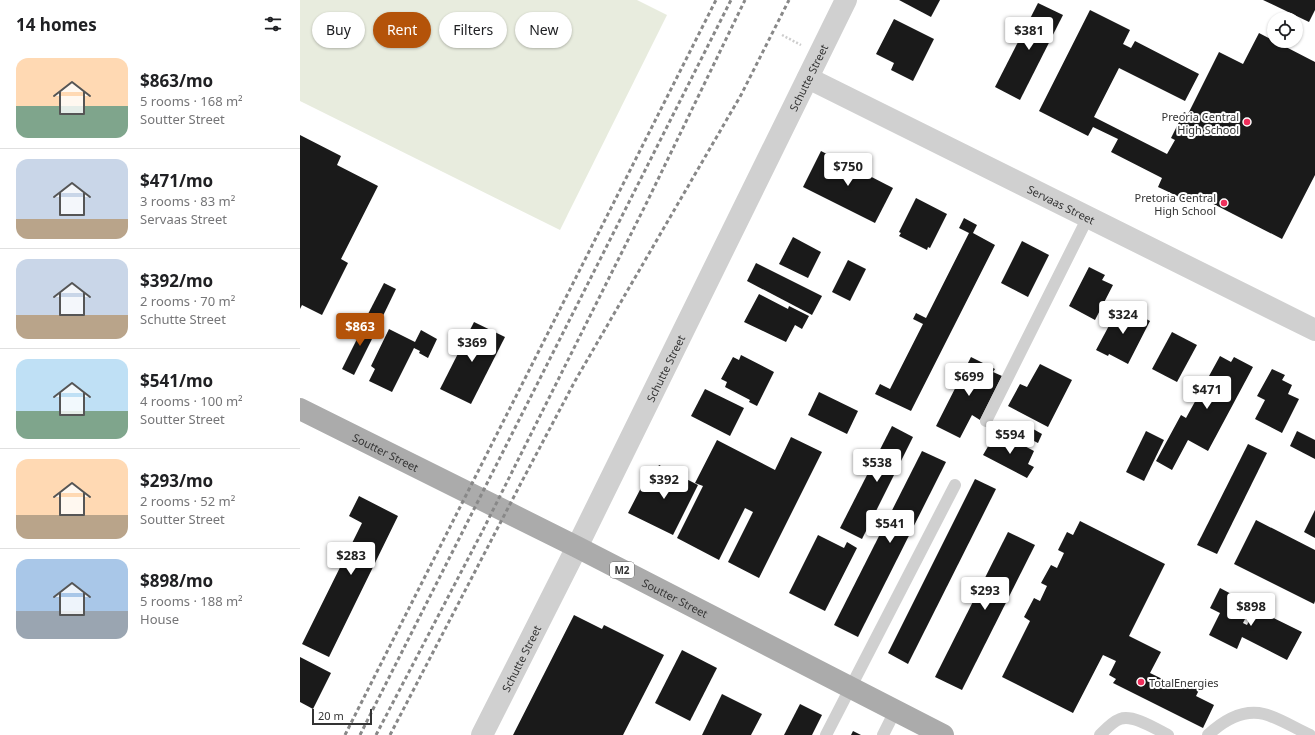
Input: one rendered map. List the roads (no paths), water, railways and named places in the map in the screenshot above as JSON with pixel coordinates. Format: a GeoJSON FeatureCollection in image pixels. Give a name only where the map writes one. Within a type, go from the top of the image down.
{"type":"FeatureCollection","features":[{"type":"Feature","properties":{"kind":"main road","name":"Soutter Street"},"geometry":{"type":"LineString","coordinates":[[300,408],[577,547],[943,735]]}},
{"type":"Feature","properties":{"kind":"street","name":"Schutte Street"},"geometry":{"type":"LineString","coordinates":[[482,735],[577,547],[846,0]]}},
{"type":"Feature","properties":{"kind":"street","name":"Servaas Street"},"geometry":{"type":"LineString","coordinates":[[808,78],[1315,330]]}},
{"type":"Feature","properties":{"kind":"lane"},"geometry":{"type":"LineString","coordinates":[[986,421],[1088,217]]}},
{"type":"Feature","properties":{"kind":"lane"},"geometry":{"type":"LineString","coordinates":[[826,735],[956,485]]}},
{"type":"Feature","properties":{"kind":"lane"},"geometry":{"type":"LineString","coordinates":[[883,735],[896,711]]}},
{"type":"Feature","properties":{"kind":"lane"},"geometry":{"type":"LineString","coordinates":[[1208,735],[1226,720],[1254,712],[1265,714],[1310,735]]}},
{"type":"Feature","properties":{"kind":"lane"},"geometry":{"type":"LineString","coordinates":[[1100,735],[1110,725],[1126,717],[1134,718],[1168,735]]}},
{"type":"Feature","properties":{"kind":"railway"},"geometry":{"type":"LineString","coordinates":[[345,735],[716,0]]}},
{"type":"Feature","properties":{"kind":"railway"},"geometry":{"type":"LineString","coordinates":[[360,735],[731,0]]}},
{"type":"Feature","properties":{"kind":"railway"},"geometry":{"type":"LineString","coordinates":[[376,735],[482,532],[647,202],[745,0]]}},
{"type":"Feature","properties":{"kind":"railway"},"geometry":{"type":"LineString","coordinates":[[390,735],[575,381],[741,95],[789,0]]}},
{"type":"Feature","properties":{"kind":"place","name":"Preoria Central High School"},"geometry":{"type":"Point","coordinates":[1247,122]}},
{"type":"Feature","properties":{"kind":"place","name":"Pretoria Central High School"},"geometry":{"type":"Point","coordinates":[1224,203]}},
{"type":"Feature","properties":{"kind":"place","name":"TotalEnergies"},"geometry":{"type":"Point","coordinates":[1141,682]}}]}
